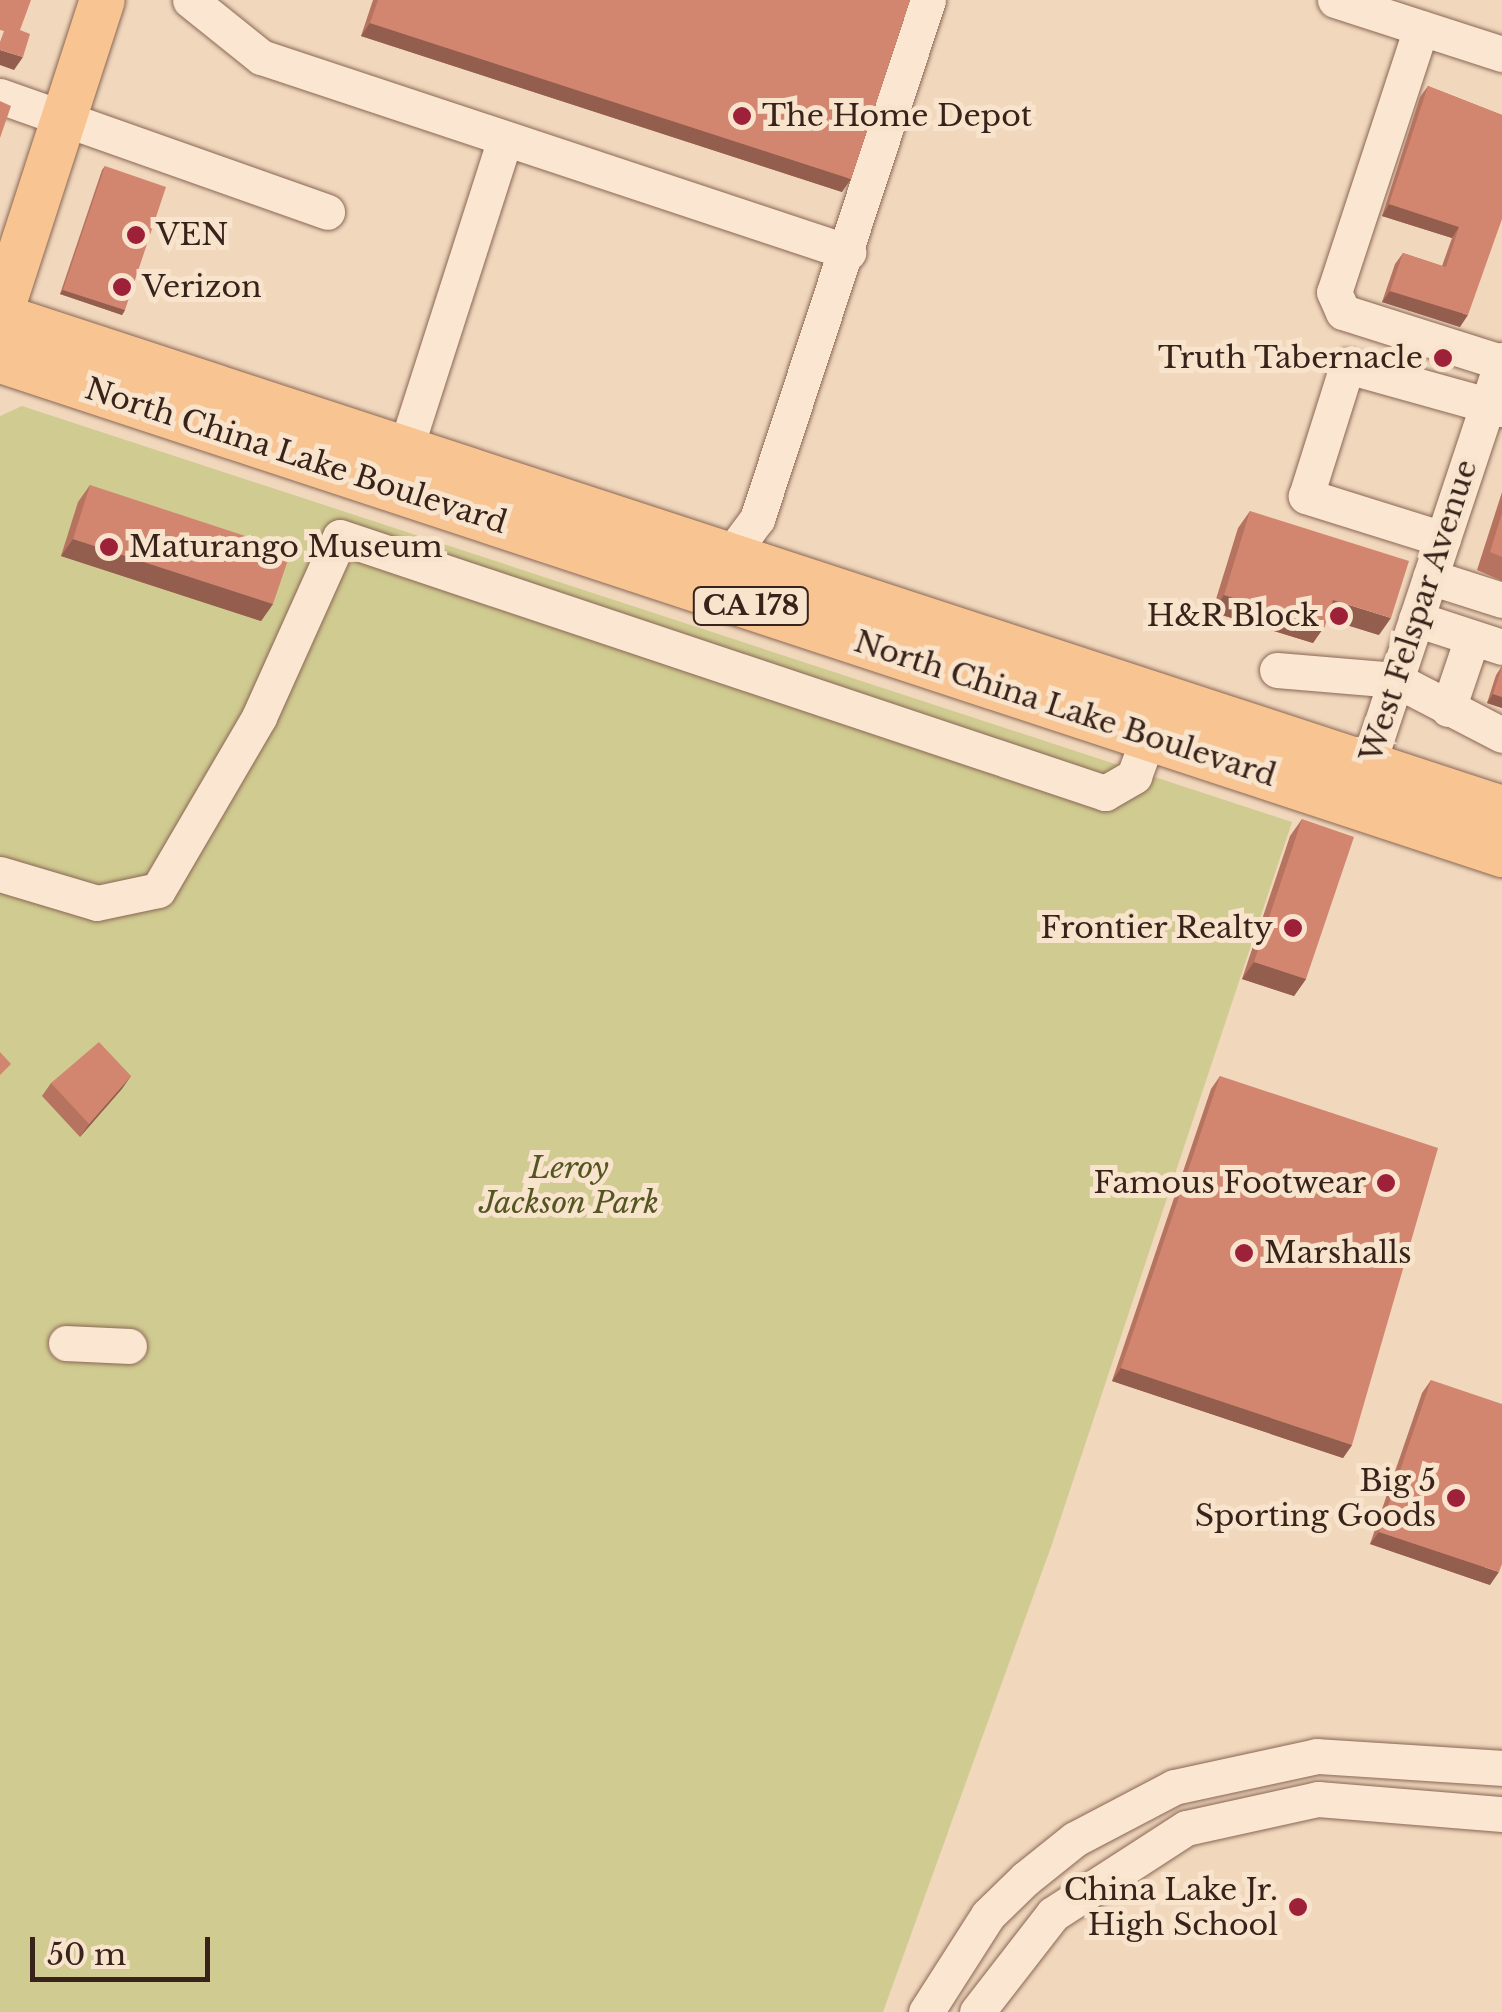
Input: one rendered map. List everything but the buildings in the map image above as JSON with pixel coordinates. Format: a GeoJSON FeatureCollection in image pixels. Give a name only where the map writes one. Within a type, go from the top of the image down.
{"type":"FeatureCollection","features":[{"type":"Feature","properties":{"kind":"main road"},"geometry":{"type":"LineString","coordinates":[[0,314],[102,0]]}},
{"type":"Feature","properties":{"kind":"main road","name":"North China Lake Boulevard"},"geometry":{"type":"LineString","coordinates":[[0,314],[731,554],[1361,785],[1502,854]]}},
{"type":"Feature","properties":{"kind":"main road","name":"North China Lake Boulevard"},"geometry":{"type":"LineString","coordinates":[[0,360],[1148,738],[1361,785],[1502,808]]}},
{"type":"Feature","properties":{"kind":"main road"},"geometry":{"type":"LineString","coordinates":[[522,530],[587,528],[709,572],[731,554]]}},
{"type":"Feature","properties":{"kind":"street"},"geometry":{"type":"LineString","coordinates":[[731,554],[757,519],[928,0]]}},
{"type":"Feature","properties":{"kind":"street"},"geometry":{"type":"LineString","coordinates":[[1334,0],[1502,54]]}},
{"type":"Feature","properties":{"kind":"street"},"geometry":{"type":"LineString","coordinates":[[192,1],[261,57],[848,252]]}},
{"type":"Feature","properties":{"kind":"street"},"geometry":{"type":"LineString","coordinates":[[1421,28],[1334,292],[1343,312],[1502,361]]}},
{"type":"Feature","properties":{"kind":"street"},"geometry":{"type":"LineString","coordinates":[[0,96],[327,212]]}},
{"type":"Feature","properties":{"kind":"street"},"geometry":{"type":"LineString","coordinates":[[406,447],[505,138]]}},
{"type":"Feature","properties":{"kind":"street","name":"West Felspar Avenue"},"geometry":{"type":"LineString","coordinates":[[1361,785],[1442,539],[1495,407],[1502,361]]}},
{"type":"Feature","properties":{"kind":"street"},"geometry":{"type":"LineString","coordinates":[[1442,539],[1306,496],[1347,366],[1495,407]]}},
{"type":"Feature","properties":{"kind":"street"},"geometry":{"type":"LineString","coordinates":[[0,874],[97,903],[158,890],[258,717],[340,538],[1105,793],[1134,776],[1148,738]]}},
{"type":"Feature","properties":{"kind":"street"},"geometry":{"type":"LineString","coordinates":[[1430,577],[1502,600]]}},
{"type":"Feature","properties":{"kind":"street"},"geometry":{"type":"LineString","coordinates":[[1416,619],[1487,643],[1448,709]]}},
{"type":"Feature","properties":{"kind":"street"},"geometry":{"type":"LineString","coordinates":[[1277,670],[1396,680],[1502,735]]}},
{"type":"Feature","properties":{"kind":"street"},"geometry":{"type":"LineString","coordinates":[[66,1343],[129,1346]]}},
{"type":"Feature","properties":{"kind":"street"},"geometry":{"type":"LineString","coordinates":[[926,2012],[988,1915],[1024,1879],[1076,1839],[1174,1787],[1317,1756],[1502,1768]]}},
{"type":"Feature","properties":{"kind":"street"},"geometry":{"type":"LineString","coordinates":[[977,2012],[1053,1914],[1186,1828],[1318,1800],[1502,1814]]}},
{"type":"Feature","properties":{"kind":"green space","name":"Leroy Jackson Park"},"geometry":{"type":"Polygon","coordinates":[[[22,406],[1292,822],[1052,1544],[883,2012],[0,2012],[0,416],[22,406]]]}},
{"type":"Feature","properties":{"kind":"place","name":"The Home Depot"},"geometry":{"type":"Point","coordinates":[742,116]}},
{"type":"Feature","properties":{"kind":"place","name":"VEN"},"geometry":{"type":"Point","coordinates":[136,235]}},
{"type":"Feature","properties":{"kind":"place","name":"Verizon"},"geometry":{"type":"Point","coordinates":[122,287]}},
{"type":"Feature","properties":{"kind":"place","name":"Truth Tabernacle"},"geometry":{"type":"Point","coordinates":[1443,358]}},
{"type":"Feature","properties":{"kind":"place","name":"Maturango Museum"},"geometry":{"type":"Point","coordinates":[109,547]}},
{"type":"Feature","properties":{"kind":"place","name":"H&R Block"},"geometry":{"type":"Point","coordinates":[1339,616]}},
{"type":"Feature","properties":{"kind":"place","name":"Frontier Realty"},"geometry":{"type":"Point","coordinates":[1293,928]}},
{"type":"Feature","properties":{"kind":"place","name":"Famous Footwear"},"geometry":{"type":"Point","coordinates":[1386,1183]}},
{"type":"Feature","properties":{"kind":"place","name":"Marshalls"},"geometry":{"type":"Point","coordinates":[1244,1253]}},
{"type":"Feature","properties":{"kind":"place","name":"Big 5 Sporting Goods"},"geometry":{"type":"Point","coordinates":[1456,1498]}},
{"type":"Feature","properties":{"kind":"place","name":"China Lake Jr. High School"},"geometry":{"type":"Point","coordinates":[1298,1907]}}]}
